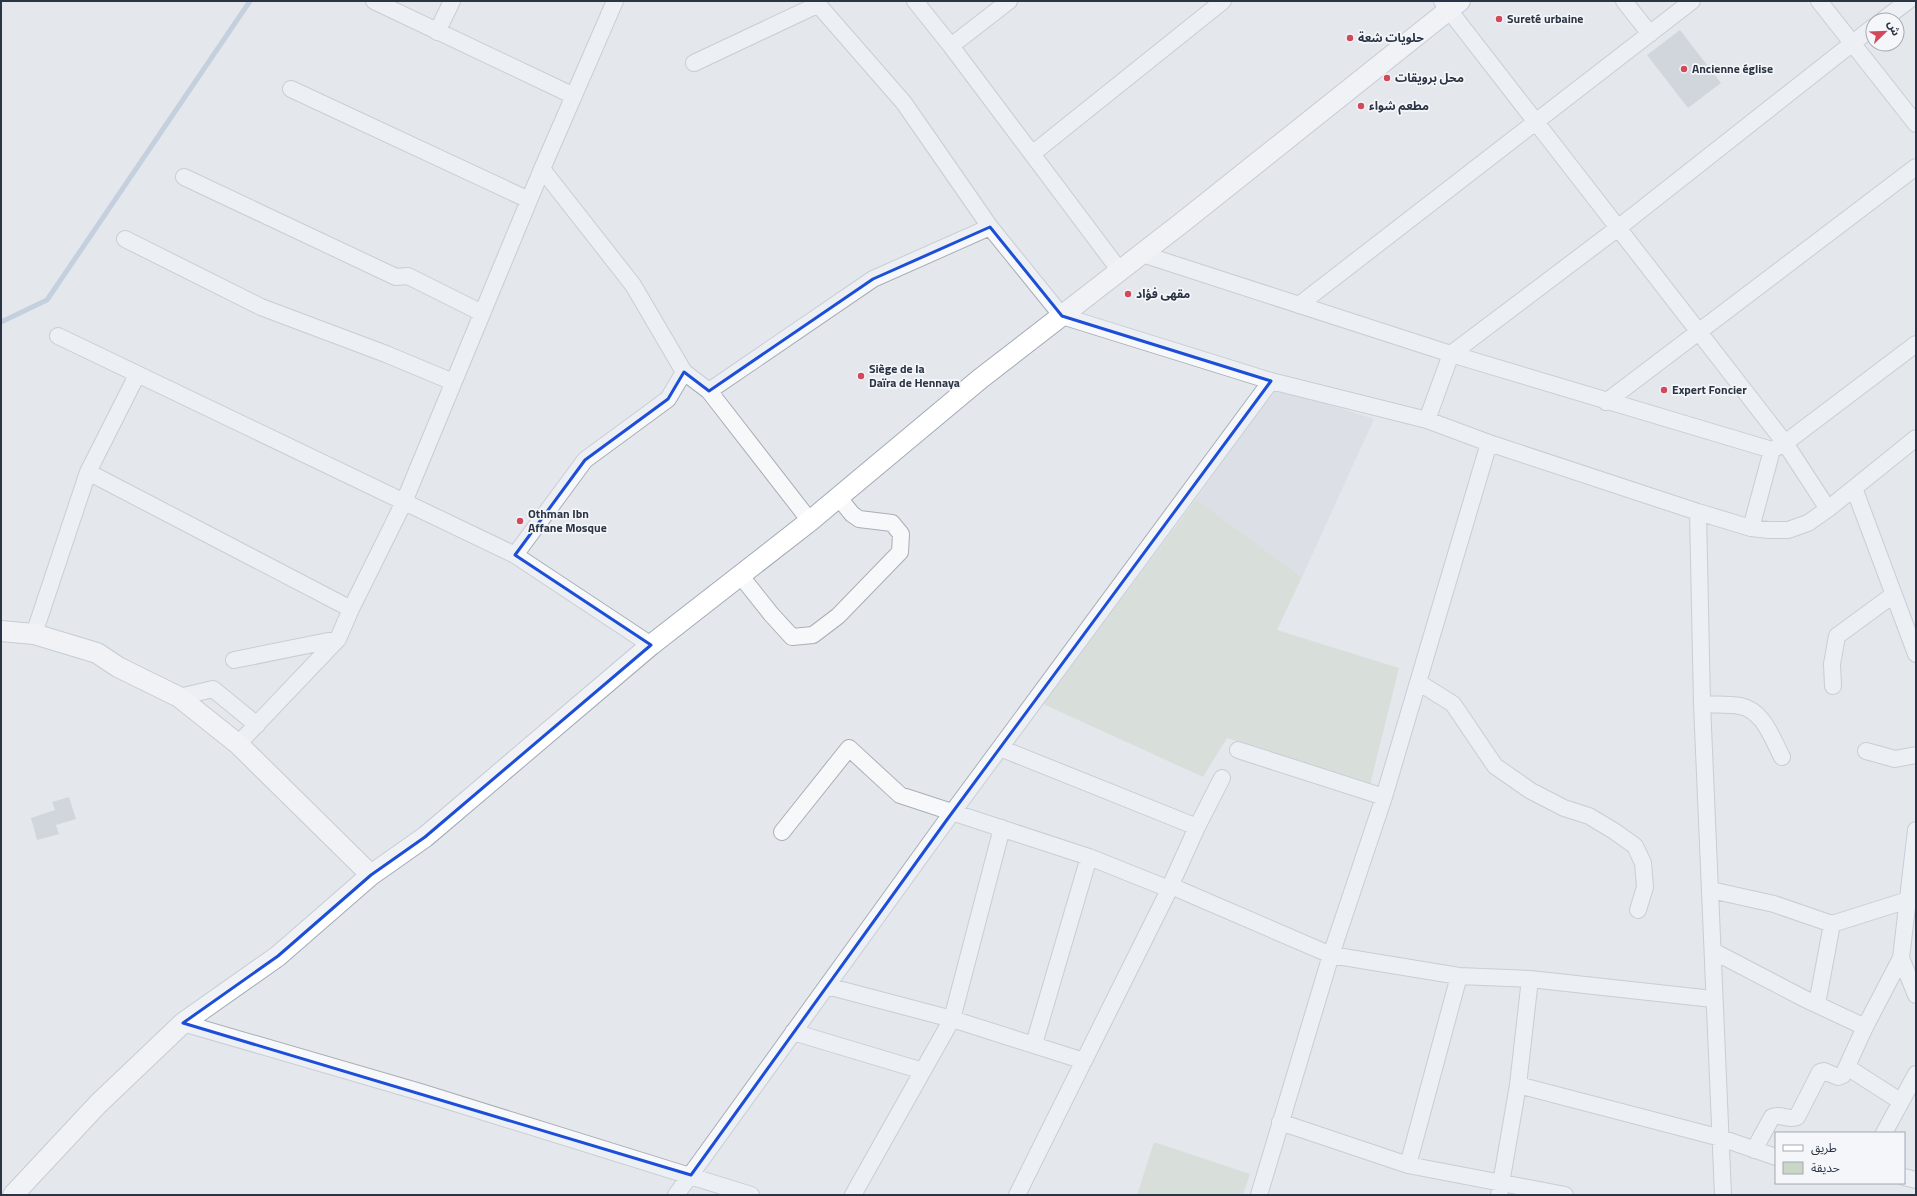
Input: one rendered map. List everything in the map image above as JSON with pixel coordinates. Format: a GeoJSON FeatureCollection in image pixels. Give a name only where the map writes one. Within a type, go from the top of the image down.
{"type":"FeatureCollection","features":[{"type":"Feature","properties":{"kind":"main road"},"geometry":{"type":"LineString","coordinates":[[13,1195],[98,1104],[183,1023],[278,956],[370,875],[426,836],[651,645],[839,498],[980,379],[1142,254],[1450,4]]}},
{"type":"Feature","properties":{"kind":"main road"},"geometry":{"type":"LineString","coordinates":[[1,630],[34,634],[97,653],[118,668],[179,697],[238,744],[370,875]]}},
{"type":"Feature","properties":{"kind":"street"},"geometry":{"type":"LineString","coordinates":[[374,1],[574,96]]}},
{"type":"Feature","properties":{"kind":"street"},"geometry":{"type":"LineString","coordinates":[[437,32],[452,1]]}},
{"type":"Feature","properties":{"kind":"street"},"geometry":{"type":"LineString","coordinates":[[238,744],[338,639],[351,609],[404,502],[542,169],[615,1]]}},
{"type":"Feature","properties":{"kind":"street"},"geometry":{"type":"LineString","coordinates":[[915,1],[951,46],[1120,271]]}},
{"type":"Feature","properties":{"kind":"street"},"geometry":{"type":"LineString","coordinates":[[951,46],[1009,1]]}},
{"type":"Feature","properties":{"kind":"street"},"geometry":{"type":"LineString","coordinates":[[1032,154],[1223,1]]}},
{"type":"Feature","properties":{"kind":"street"},"geometry":{"type":"LineString","coordinates":[[1624,1],[1650,34]]}},
{"type":"Feature","properties":{"kind":"street"},"geometry":{"type":"LineString","coordinates":[[1299,305],[1692,1]]}},
{"type":"Feature","properties":{"kind":"street"},"geometry":{"type":"LineString","coordinates":[[1819,1],[1916,124]]}},
{"type":"Feature","properties":{"kind":"street"},"geometry":{"type":"LineString","coordinates":[[1894,12],[1908,1]]}},
{"type":"Feature","properties":{"kind":"street"},"geometry":{"type":"LineString","coordinates":[[694,63],[816,3],[904,103],[990,227],[1062,316],[1272,381],[1427,420],[1489,444],[1698,512],[1751,528],[1788,530],[1808,523],[1828,509],[1916,438]]}},
{"type":"Feature","properties":{"kind":"street"},"geometry":{"type":"LineString","coordinates":[[1450,4],[1535,122],[1699,332],[1778,446],[1828,509]]}},
{"type":"Feature","properties":{"kind":"street"},"geometry":{"type":"LineString","coordinates":[[1427,420],[1451,354],[1618,228],[1865,33]]}},
{"type":"Feature","properties":{"kind":"street"},"geometry":{"type":"LineString","coordinates":[[291,89],[529,200]]}},
{"type":"Feature","properties":{"kind":"street"},"geometry":{"type":"LineString","coordinates":[[1606,402],[1916,167]]}},
{"type":"Feature","properties":{"kind":"street"},"geometry":{"type":"LineString","coordinates":[[542,169],[633,285],[684,372],[709,391],[810,521]]}},
{"type":"Feature","properties":{"kind":"street"},"geometry":{"type":"LineString","coordinates":[[184,177],[396,278],[408,276],[482,313]]}},
{"type":"Feature","properties":{"kind":"street"},"geometry":{"type":"LineString","coordinates":[[709,391],[873,279],[990,227]]}},
{"type":"Feature","properties":{"kind":"street"},"geometry":{"type":"LineString","coordinates":[[125,239],[261,307],[386,354],[453,382]]}},
{"type":"Feature","properties":{"kind":"street"},"geometry":{"type":"LineString","coordinates":[[1142,254],[1451,354],[1606,402],[1778,446]]}},
{"type":"Feature","properties":{"kind":"street"},"geometry":{"type":"LineString","coordinates":[[58,336],[515,555],[651,645]]}},
{"type":"Feature","properties":{"kind":"street"},"geometry":{"type":"LineString","coordinates":[[1751,528],[1778,446],[1916,344]]}},
{"type":"Feature","properties":{"kind":"street"},"geometry":{"type":"LineString","coordinates":[[515,555],[585,460],[668,399],[684,372]]}},
{"type":"Feature","properties":{"kind":"street"},"geometry":{"type":"LineString","coordinates":[[34,634],[88,472],[137,375]]}},
{"type":"Feature","properties":{"kind":"street"},"geometry":{"type":"LineString","coordinates":[[676,1195],[1000,748],[1272,381]]}},
{"type":"Feature","properties":{"kind":"street"},"geometry":{"type":"LineString","coordinates":[[1259,1195],[1331,954],[1384,796],[1489,444]]}},
{"type":"Feature","properties":{"kind":"street"},"geometry":{"type":"LineString","coordinates":[[88,472],[351,609]]}},
{"type":"Feature","properties":{"kind":"street"},"geometry":{"type":"LineString","coordinates":[[1854,488],[1893,596],[1916,654]]}},
{"type":"Feature","properties":{"kind":"street"},"geometry":{"type":"LineString","coordinates":[[740,575],[771,614],[792,637],[813,635],[838,616],[900,552],[901,534],[892,523],[859,519],[852,514],[839,498]]}},
{"type":"Feature","properties":{"kind":"street"},"geometry":{"type":"LineString","coordinates":[[1698,512],[1702,704],[1711,890],[1713,999],[1721,1138],[1722,1195]]}},
{"type":"Feature","properties":{"kind":"street"},"geometry":{"type":"LineString","coordinates":[[1833,686],[1832,664],[1837,636],[1893,596]]}},
{"type":"Feature","properties":{"kind":"street"},"geometry":{"type":"LineString","coordinates":[[234,660],[338,639]]}},
{"type":"Feature","properties":{"kind":"street"},"geometry":{"type":"LineString","coordinates":[[1418,682],[1453,704],[1495,766],[1531,791],[1564,808],[1589,816],[1614,831],[1634,846],[1643,863],[1645,887],[1638,910]]}},
{"type":"Feature","properties":{"kind":"street"},"geometry":{"type":"LineString","coordinates":[[179,697],[213,689],[257,725]]}},
{"type":"Feature","properties":{"kind":"street"},"geometry":{"type":"LineString","coordinates":[[1702,704],[1740,706],[1751,710],[1766,726],[1782,757]]}},
{"type":"Feature","properties":{"kind":"street"},"geometry":{"type":"LineString","coordinates":[[782,832],[849,748],[900,795],[954,811],[1089,858],[1170,888],[1331,954],[1459,976],[1530,979],[1713,999]]}},
{"type":"Feature","properties":{"kind":"street"},"geometry":{"type":"LineString","coordinates":[[1000,748],[1197,827]]}},
{"type":"Feature","properties":{"kind":"street"},"geometry":{"type":"LineString","coordinates":[[1238,750],[1384,796]]}},
{"type":"Feature","properties":{"kind":"street"},"geometry":{"type":"LineString","coordinates":[[1866,751],[1895,759],[1916,755]]}},
{"type":"Feature","properties":{"kind":"street"},"geometry":{"type":"LineString","coordinates":[[1017,1195],[1170,888],[1197,827],[1222,778]]}},
{"type":"Feature","properties":{"kind":"street"},"geometry":{"type":"LineString","coordinates":[[853,1195],[952,1019],[1002,828]]}},
{"type":"Feature","properties":{"kind":"street"},"geometry":{"type":"LineString","coordinates":[[1754,1150],[1772,1117],[1779,1115],[1790,1118],[1797,1117],[1820,1072],[1824,1071],[1840,1077],[1847,1067],[1865,1027],[1901,958],[1912,892],[1916,830]]}},
{"type":"Feature","properties":{"kind":"street"},"geometry":{"type":"LineString","coordinates":[[1034,1044],[1089,858]]}},
{"type":"Feature","properties":{"kind":"street"},"geometry":{"type":"LineString","coordinates":[[1711,890],[1774,904],[1832,924],[1912,892]]}},
{"type":"Feature","properties":{"kind":"street"},"geometry":{"type":"LineString","coordinates":[[1817,1004],[1832,924]]}},
{"type":"Feature","properties":{"kind":"street"},"geometry":{"type":"LineString","coordinates":[[1713,951],[1865,1027]]}},
{"type":"Feature","properties":{"kind":"street"},"geometry":{"type":"LineString","coordinates":[[1901,958],[1916,995]]}},
{"type":"Feature","properties":{"kind":"street"},"geometry":{"type":"LineString","coordinates":[[1408,1165],[1459,976]]}},
{"type":"Feature","properties":{"kind":"street"},"geometry":{"type":"LineString","coordinates":[[1501,1189],[1518,1085],[1530,979]]}},
{"type":"Feature","properties":{"kind":"street"},"geometry":{"type":"LineString","coordinates":[[827,986],[952,1019],[1084,1061]]}},
{"type":"Feature","properties":{"kind":"street"},"geometry":{"type":"LineString","coordinates":[[183,1023],[420,1092],[691,1175],[751,1195]]}},
{"type":"Feature","properties":{"kind":"street"},"geometry":{"type":"LineString","coordinates":[[793,1032],[923,1071]]}},
{"type":"Feature","properties":{"kind":"street"},"geometry":{"type":"LineString","coordinates":[[1847,1067],[1900,1101]]}},
{"type":"Feature","properties":{"kind":"street"},"geometry":{"type":"LineString","coordinates":[[1884,1132],[1916,1074]]}},
{"type":"Feature","properties":{"kind":"street"},"geometry":{"type":"LineString","coordinates":[[1518,1085],[1721,1138],[1775,1157]]}},
{"type":"Feature","properties":{"kind":"street"},"geometry":{"type":"LineString","coordinates":[[1280,1122],[1408,1165],[1501,1189],[1565,1195]]}},
{"type":"Feature","properties":{"kind":"street"},"geometry":{"type":"LineString","coordinates":[[1905,1178],[1916,1180]]}},
{"type":"Feature","properties":{"kind":"highlighted area"},"geometry":{"type":"Polygon","coordinates":[[[990,227],[1062,316],[1271,381],[946,821],[691,1175],[183,1023],[278,956],[371,875],[425,837],[651,645],[515,555],[585,460],[668,399],[684,372],[709,391],[873,279],[990,227]]]}},
{"type":"Feature","properties":{"kind":"shaded area"},"geometry":{"type":"Polygon","coordinates":[[[1276,388],[1374,419],[1302,577],[1196,499],[1276,388]]]}},
{"type":"Feature","properties":{"kind":"green space"},"geometry":{"type":"Polygon","coordinates":[[[1196,499],[1302,577],[1277,630],[1399,668],[1370,785],[1227,738],[1203,777],[1043,704],[1196,499]]]}},
{"type":"Feature","properties":{"kind":"green space"},"geometry":{"type":"Polygon","coordinates":[[[1154,1142],[1250,1174],[1243,1195],[1137,1195],[1154,1142]]]}},
{"type":"Feature","properties":{"kind":"building","name":"Ancienne église"},"geometry":{"type":"Polygon","coordinates":[[[1680,30],[1721,83],[1688,108],[1647,55],[1680,30]]]}},
{"type":"Feature","properties":{"kind":"building"},"geometry":{"type":"Polygon","coordinates":[[[69,797],[76,819],[56,825],[59,834],[37,840],[31,818],[55,810],[52,802],[69,797]]]}},
{"type":"Feature","properties":{"kind":"waterway"},"geometry":{"type":"LineString","coordinates":[[1,322],[47,300],[250,1]]}},
{"type":"Feature","properties":{"kind":"place","name":"Sureté urbaine"},"geometry":{"type":"Point","coordinates":[1499,19]}},
{"type":"Feature","properties":{"kind":"place","name":"حلويات شعة"},"geometry":{"type":"Point","coordinates":[1350,38]}},
{"type":"Feature","properties":{"kind":"place","name":"Ancienne église"},"geometry":{"type":"Point","coordinates":[1684,69]}},
{"type":"Feature","properties":{"kind":"place","name":"محل برويقات"},"geometry":{"type":"Point","coordinates":[1387,78]}},
{"type":"Feature","properties":{"kind":"place","name":"مطعم شواء"},"geometry":{"type":"Point","coordinates":[1361,106]}},
{"type":"Feature","properties":{"kind":"place","name":"مقهى فؤاد"},"geometry":{"type":"Point","coordinates":[1128,294]}},
{"type":"Feature","properties":{"kind":"place","name":"Siège de la Daïra de Hennaya"},"geometry":{"type":"Point","coordinates":[861,376]}},
{"type":"Feature","properties":{"kind":"place","name":"Expert Foncier"},"geometry":{"type":"Point","coordinates":[1664,390]}},
{"type":"Feature","properties":{"kind":"place","name":"Othman Ibn Affane Mosque"},"geometry":{"type":"Point","coordinates":[520,521]}}]}
